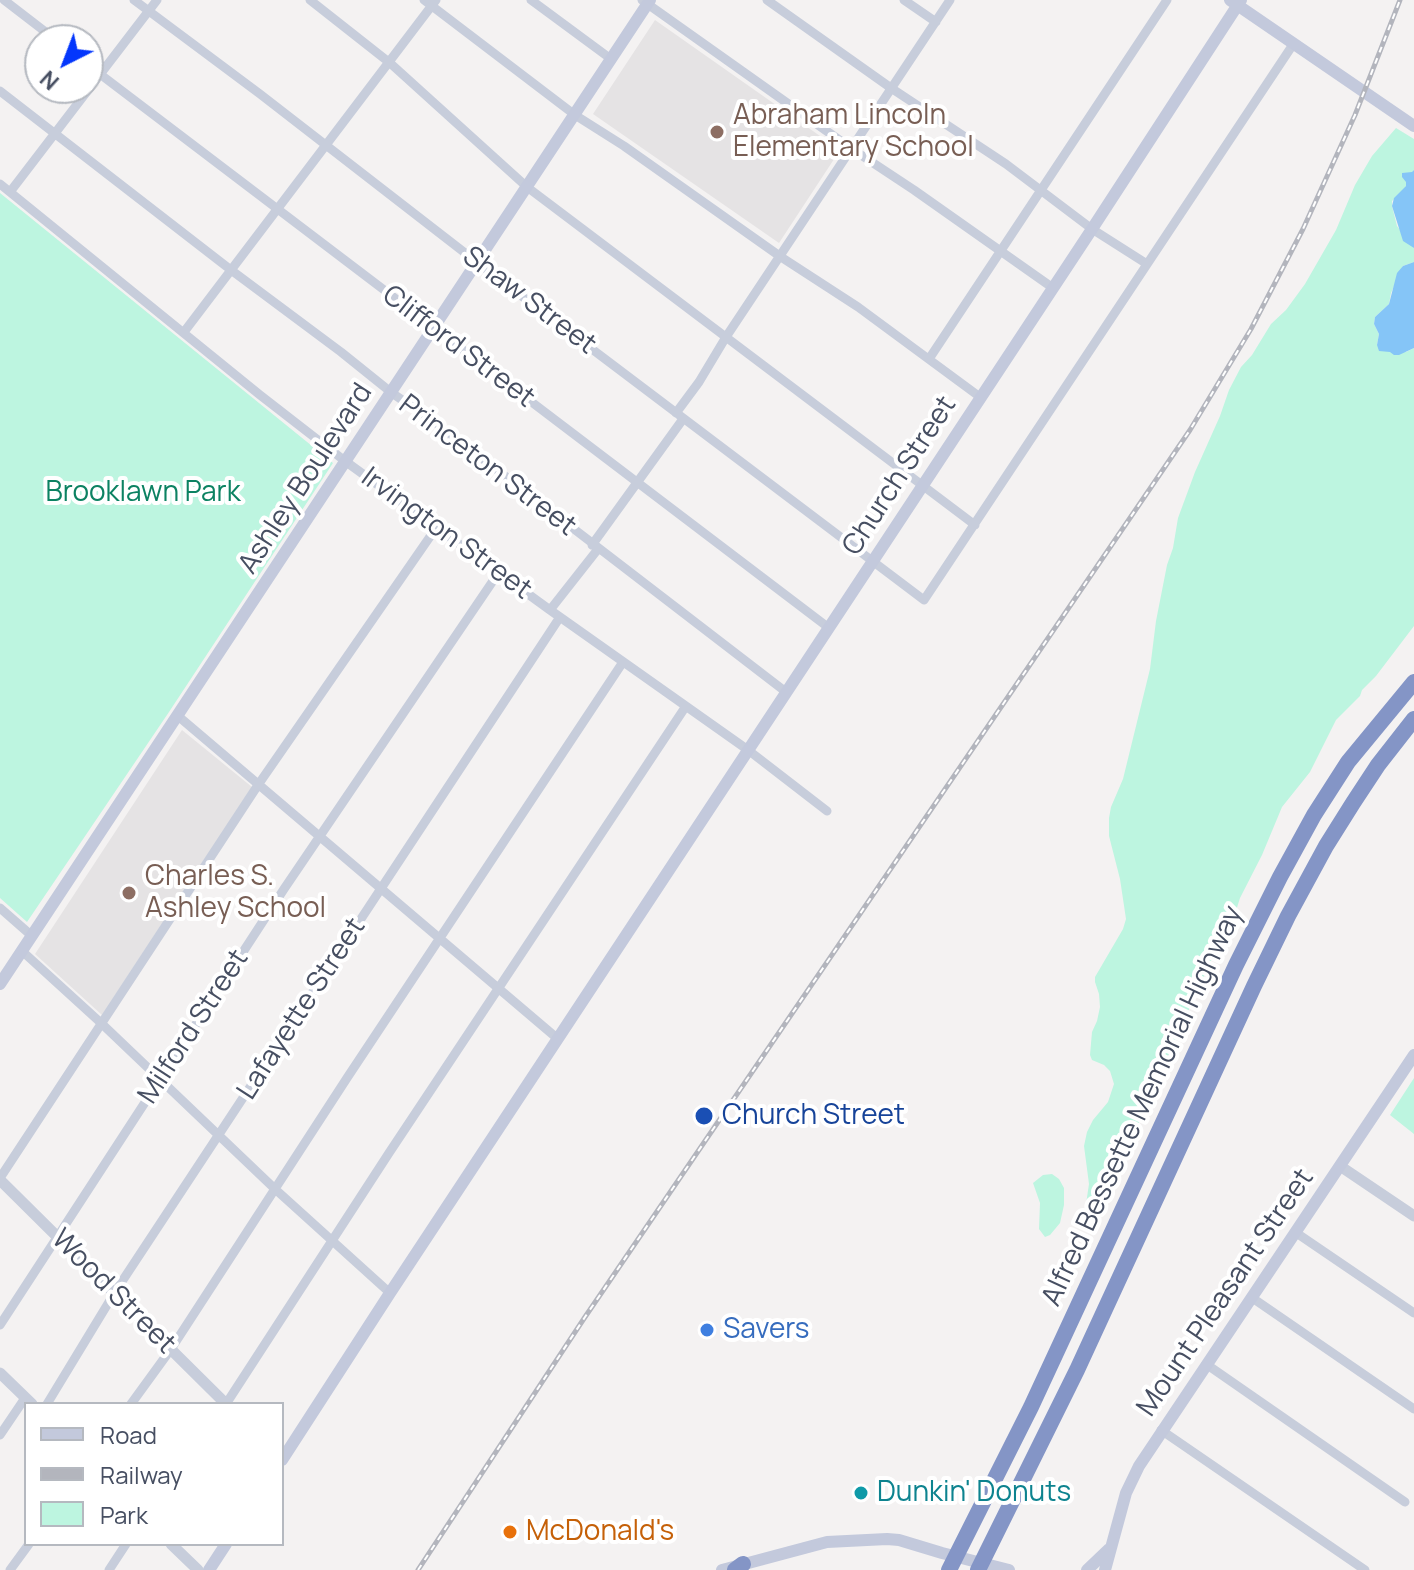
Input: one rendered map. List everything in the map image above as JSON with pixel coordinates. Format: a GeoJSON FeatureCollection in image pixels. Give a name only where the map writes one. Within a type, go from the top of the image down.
{"type":"FeatureCollection","features":[{"type":"Feature","properties":{"kind":"highway","name":"Alfred Bessette Memorial Highway"},"geometry":{"type":"LineString","coordinates":[[949,1570],[1036,1397],[1236,965],[1280,877],[1342,771],[1414,682]]}},
{"type":"Feature","properties":{"kind":"highway","name":"Alfred Bessette Memorial Highway"},"geometry":{"type":"LineString","coordinates":[[978,1570],[1077,1370],[1288,916],[1353,803],[1414,719]]}},
{"type":"Feature","properties":{"kind":"main road","name":"Ashley Boulevard"},"geometry":{"type":"LineString","coordinates":[[0,984],[478,263],[646,1]]}},
{"type":"Feature","properties":{"kind":"main road"},"geometry":{"type":"LineString","coordinates":[[1237,2],[1414,126]]}},
{"type":"Feature","properties":{"kind":"main road","name":"Church Street"},"geometry":{"type":"LineString","coordinates":[[284,1457],[1092,229],[1237,2]]}},
{"type":"Feature","properties":{"kind":"main road","name":"Mount Pleasant Street"},"geometry":{"type":"LineString","coordinates":[[1105,1570],[1130,1483],[1161,1430],[1414,1055]]}},
{"type":"Feature","properties":{"kind":"main road"},"geometry":{"type":"LineString","coordinates":[[722,1570],[808,1546],[845,1540],[899,1540],[1004,1569]]}},
{"type":"Feature","properties":{"kind":"main road"},"geometry":{"type":"LineString","coordinates":[[209,1570],[225,1546]]}},
{"type":"Feature","properties":{"kind":"main road"},"geometry":{"type":"LineString","coordinates":[[1087,1570],[1111,1547]]}},
{"type":"Feature","properties":{"kind":"street"},"geometry":{"type":"LineString","coordinates":[[4,0],[35,24]]}},
{"type":"Feature","properties":{"kind":"street","name":"Shaw Street"},"geometry":{"type":"LineString","coordinates":[[134,0],[924,600],[975,525]]}},
{"type":"Feature","properties":{"kind":"street"},"geometry":{"type":"LineString","coordinates":[[104,70],[157,0]]}},
{"type":"Feature","properties":{"kind":"street"},"geometry":{"type":"LineString","coordinates":[[310,0],[390,63],[527,187],[975,525],[1294,43]]}},
{"type":"Feature","properties":{"kind":"street"},"geometry":{"type":"LineString","coordinates":[[531,0],[611,59]]}},
{"type":"Feature","properties":{"kind":"street"},"geometry":{"type":"LineString","coordinates":[[767,0],[891,88],[1006,164],[1092,229],[1147,264]]}},
{"type":"Feature","properties":{"kind":"street"},"geometry":{"type":"LineString","coordinates":[[904,0],[936,22]]}},
{"type":"Feature","properties":{"kind":"street"},"geometry":{"type":"LineString","coordinates":[[550,610],[638,483],[726,337],[950,0]]}},
{"type":"Feature","properties":{"kind":"street"},"geometry":{"type":"LineString","coordinates":[[929,359],[1167,0]]}},
{"type":"Feature","properties":{"kind":"street"},"geometry":{"type":"LineString","coordinates":[[646,1],[1053,288]]}},
{"type":"Feature","properties":{"kind":"street"},"geometry":{"type":"LineString","coordinates":[[184,332],[390,63],[431,2],[575,115],[858,307],[980,397]]}},
{"type":"Feature","properties":{"kind":"street","name":"Clifford Street"},"geometry":{"type":"LineString","coordinates":[[104,78],[829,628]]}},
{"type":"Feature","properties":{"kind":"street","name":"Princeton Street"},"geometry":{"type":"LineString","coordinates":[[0,91],[786,692]]}},
{"type":"Feature","properties":{"kind":"street"},"geometry":{"type":"LineString","coordinates":[[10,192],[78,104]]}},
{"type":"Feature","properties":{"kind":"street","name":"Irvington Street"},"geometry":{"type":"LineString","coordinates":[[0,184],[345,461],[748,750],[827,811]]}},
{"type":"Feature","properties":{"kind":"street"},"geometry":{"type":"LineString","coordinates":[[0,1179],[258,785],[436,528]]}},
{"type":"Feature","properties":{"kind":"street","name":"Milford Street"},"geometry":{"type":"LineString","coordinates":[[0,1325],[319,836],[499,572]]}},
{"type":"Feature","properties":{"kind":"street","name":"Lafayette Street"},"geometry":{"type":"LineString","coordinates":[[48,1402],[115,1292],[560,617]]}},
{"type":"Feature","properties":{"kind":"street"},"geometry":{"type":"LineString","coordinates":[[132,1402],[171,1349],[623,662]]}},
{"type":"Feature","properties":{"kind":"street"},"geometry":{"type":"LineString","coordinates":[[227,1402],[686,706]]}},
{"type":"Feature","properties":{"kind":"street"},"geometry":{"type":"LineString","coordinates":[[178,716],[558,1039]]}},
{"type":"Feature","properties":{"kind":"street"},"geometry":{"type":"LineString","coordinates":[[0,908],[32,936]]}},
{"type":"Feature","properties":{"kind":"street"},"geometry":{"type":"LineString","coordinates":[[22,951],[390,1293]]}},
{"type":"Feature","properties":{"kind":"street"},"geometry":{"type":"LineString","coordinates":[[1340,1166],[1414,1216]]}},
{"type":"Feature","properties":{"kind":"street","name":"Wood Street"},"geometry":{"type":"LineString","coordinates":[[0,1179],[224,1402]]}},
{"type":"Feature","properties":{"kind":"street"},"geometry":{"type":"LineString","coordinates":[[1295,1232],[1414,1313]]}},
{"type":"Feature","properties":{"kind":"street"},"geometry":{"type":"LineString","coordinates":[[1251,1297],[1414,1409]]}},
{"type":"Feature","properties":{"kind":"street"},"geometry":{"type":"LineString","coordinates":[[1206,1364],[1405,1502]]}},
{"type":"Feature","properties":{"kind":"street"},"geometry":{"type":"LineString","coordinates":[[0,1373],[29,1401]]}},
{"type":"Feature","properties":{"kind":"street"},"geometry":{"type":"LineString","coordinates":[[0,1435],[24,1407]]}},
{"type":"Feature","properties":{"kind":"street"},"geometry":{"type":"LineString","coordinates":[[1161,1430],[1365,1570]]}},
{"type":"Feature","properties":{"kind":"street"},"geometry":{"type":"LineString","coordinates":[[10,1570],[28,1546]]}},
{"type":"Feature","properties":{"kind":"street"},"geometry":{"type":"LineString","coordinates":[[109,1570],[125,1546]]}},
{"type":"Feature","properties":{"kind":"street"},"geometry":{"type":"LineString","coordinates":[[173,1546],[198,1570]]}},
{"type":"Feature","properties":{"kind":"shaded area","name":"Abraham Lincoln Elementary School"},"geometry":{"type":"Polygon","coordinates":[[[655,20],[840,150],[779,243],[593,114],[655,20]]]}},
{"type":"Feature","properties":{"kind":"shaded area","name":"Charles S. Ashley School"},"geometry":{"type":"Polygon","coordinates":[[[182,730],[252,787],[102,1015],[35,954],[182,730]]]}},
{"type":"Feature","properties":{"kind":"green space"},"geometry":{"type":"Polygon","coordinates":[[[1396,128],[1414,139],[1414,170],[1403,191],[1392,201],[1392,206],[1397,226],[1414,248],[1414,262],[1403,266],[1389,304],[1375,317],[1374,324],[1379,334],[1377,345],[1406,352],[1414,348],[1414,626],[1360,696],[1336,720],[1310,772],[1282,807],[1234,917],[1158,1072],[1103,1203],[1095,1216],[1086,1220],[1089,1184],[1084,1146],[1087,1132],[1108,1102],[1114,1084],[1110,1071],[1092,1060],[1090,1055],[1092,1032],[1100,1007],[1095,977],[1126,919],[1109,836],[1109,818],[1123,779],[1150,669],[1156,621],[1178,518],[1241,367],[1271,324],[1305,284],[1336,230],[1355,185],[1372,156],[1396,128]]]}},
{"type":"Feature","properties":{"kind":"green space","name":"Brooklawn Park"},"geometry":{"type":"Polygon","coordinates":[[[0,193],[333,463],[27,922],[0,898],[0,193]]]}},
{"type":"Feature","properties":{"kind":"green space"},"geometry":{"type":"Polygon","coordinates":[[[1414,1078],[1414,1134],[1390,1115],[1414,1078]]]}},
{"type":"Feature","properties":{"kind":"green space"},"geometry":{"type":"Polygon","coordinates":[[[1052,1174],[1064,1188],[1064,1205],[1060,1223],[1045,1237],[1039,1229],[1040,1203],[1033,1183],[1043,1175],[1052,1174]]]}},
{"type":"Feature","properties":{"kind":"water"},"geometry":{"type":"Polygon","coordinates":[[[1414,170],[1414,248],[1403,241],[1392,206],[1394,198],[1406,186],[1402,173],[1414,170]]]}},
{"type":"Feature","properties":{"kind":"water"},"geometry":{"type":"Polygon","coordinates":[[[1414,262],[1414,348],[1399,355],[1379,351],[1375,317],[1389,304],[1397,273],[1403,266],[1414,262]]]}},
{"type":"Feature","properties":{"kind":"railway"},"geometry":{"type":"LineString","coordinates":[[418,1570],[585,1317],[1190,430],[1251,329],[1303,229],[1355,115],[1400,0]]}},
{"type":"Feature","properties":{"kind":"place","name":"Abraham Lincoln Elementary School"},"geometry":{"type":"Point","coordinates":[717,132]}},
{"type":"Feature","properties":{"kind":"place","name":"Charles S. Ashley School"},"geometry":{"type":"Point","coordinates":[129,893]}},
{"type":"Feature","properties":{"kind":"place","name":"Church Street"},"geometry":{"type":"Point","coordinates":[704,1116]}},
{"type":"Feature","properties":{"kind":"place","name":"Savers"},"geometry":{"type":"Point","coordinates":[707,1330]}},
{"type":"Feature","properties":{"kind":"place","name":"Dunkin' Donuts"},"geometry":{"type":"Point","coordinates":[861,1493]}},
{"type":"Feature","properties":{"kind":"place","name":"McDonald's"},"geometry":{"type":"Point","coordinates":[510,1532]}}]}
